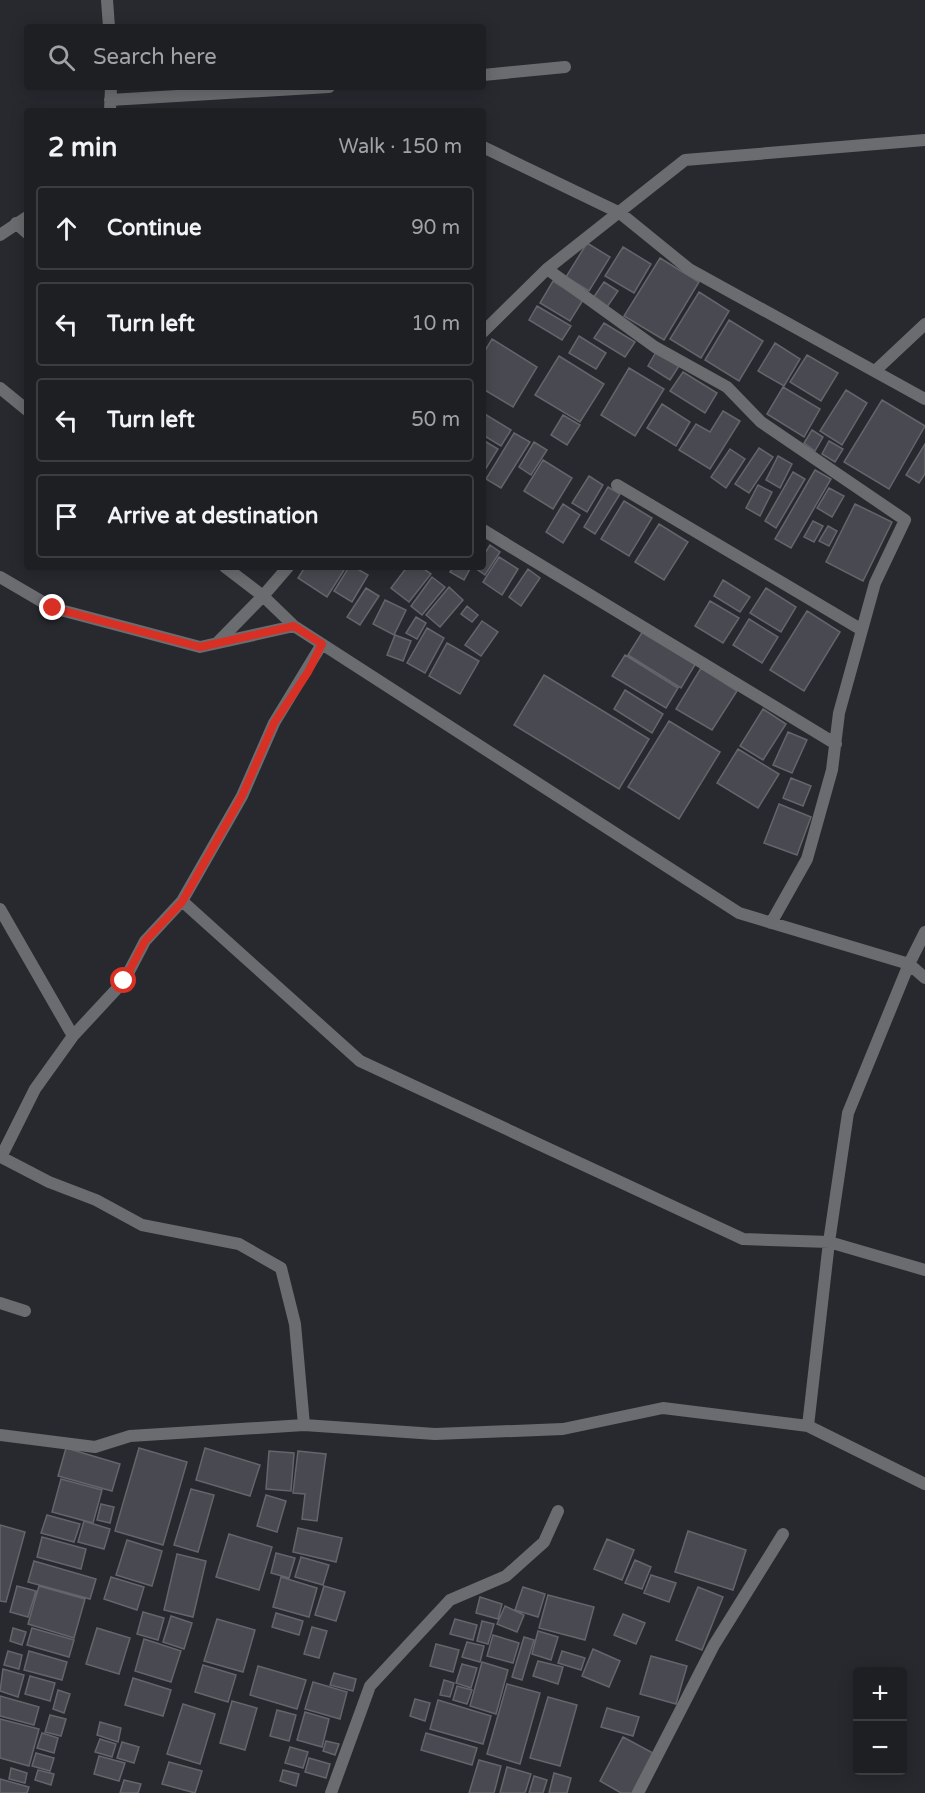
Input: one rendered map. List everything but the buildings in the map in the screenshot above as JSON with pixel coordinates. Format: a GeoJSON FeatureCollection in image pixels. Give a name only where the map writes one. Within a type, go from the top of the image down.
{"type":"FeatureCollection","features":[{"type":"Feature","properties":{"kind":"street"},"geometry":{"type":"LineString","coordinates":[[107,0],[110,24]]}},
{"type":"Feature","properties":{"kind":"street"},"geometry":{"type":"LineString","coordinates":[[486,75],[565,67]]}},
{"type":"Feature","properties":{"kind":"street"},"geometry":{"type":"LineString","coordinates":[[110,99],[274,90]]}},
{"type":"Feature","properties":{"kind":"street"},"geometry":{"type":"LineString","coordinates":[[486,329],[547,269],[685,160],[925,140]]}},
{"type":"Feature","properties":{"kind":"street"},"geometry":{"type":"LineString","coordinates":[[486,148],[620,213],[689,269],[925,399]]}},
{"type":"Feature","properties":{"kind":"street"},"geometry":{"type":"LineString","coordinates":[[0,235],[22,220]]}},
{"type":"Feature","properties":{"kind":"street"},"geometry":{"type":"LineString","coordinates":[[547,269],[655,347],[727,387],[761,422],[904,520],[875,583],[839,714],[832,770],[807,859],[771,923]]}},
{"type":"Feature","properties":{"kind":"street"},"geometry":{"type":"LineString","coordinates":[[875,371],[925,324]]}},
{"type":"Feature","properties":{"kind":"street"},"geometry":{"type":"LineString","coordinates":[[0,388],[24,408]]}},
{"type":"Feature","properties":{"kind":"street"},"geometry":{"type":"LineString","coordinates":[[617,485],[862,630]]}},
{"type":"Feature","properties":{"kind":"street"},"geometry":{"type":"LineString","coordinates":[[486,532],[836,744]]}},
{"type":"Feature","properties":{"kind":"street"},"geometry":{"type":"LineString","coordinates":[[229,570],[263,596],[294,626],[739,913],[909,964],[925,978]]}},
{"type":"Feature","properties":{"kind":"street"},"geometry":{"type":"LineString","coordinates":[[216,644],[285,570]]}},
{"type":"Feature","properties":{"kind":"street"},"geometry":{"type":"LineString","coordinates":[[0,576],[53,608],[200,647],[294,626]]}},
{"type":"Feature","properties":{"kind":"street"},"geometry":{"type":"LineString","coordinates":[[304,1425],[295,1324],[281,1268],[239,1245],[142,1225],[96,1200],[49,1182],[0,1158],[35,1089],[73,1036],[124,981],[145,941],[182,902],[242,796],[274,723],[308,672],[322,644]]}},
{"type":"Feature","properties":{"kind":"street"},"geometry":{"type":"LineString","coordinates":[[182,902],[360,1061],[743,1239],[829,1242],[925,1270]]}},
{"type":"Feature","properties":{"kind":"street"},"geometry":{"type":"LineString","coordinates":[[0,909],[73,1036]]}},
{"type":"Feature","properties":{"kind":"street"},"geometry":{"type":"LineString","coordinates":[[808,1426],[829,1242],[848,1113],[909,964],[925,932]]}},
{"type":"Feature","properties":{"kind":"street"},"geometry":{"type":"LineString","coordinates":[[0,1304],[25,1311]]}},
{"type":"Feature","properties":{"kind":"street"},"geometry":{"type":"LineString","coordinates":[[0,1435],[95,1447],[130,1436],[304,1425],[435,1434],[563,1429],[663,1408],[808,1426],[925,1484]]}},
{"type":"Feature","properties":{"kind":"street"},"geometry":{"type":"LineString","coordinates":[[331,1793],[370,1686],[450,1599],[506,1576],[544,1542],[558,1511]]}},
{"type":"Feature","properties":{"kind":"street"},"geometry":{"type":"LineString","coordinates":[[638,1793],[714,1645],[783,1534]]}},
{"type":"Feature","properties":{"kind":"route"},"geometry":{"type":"LineString","coordinates":[[53,608],[200,647],[294,626],[322,644],[308,672],[274,723],[242,796],[182,902],[145,941],[124,981]]}}]}
